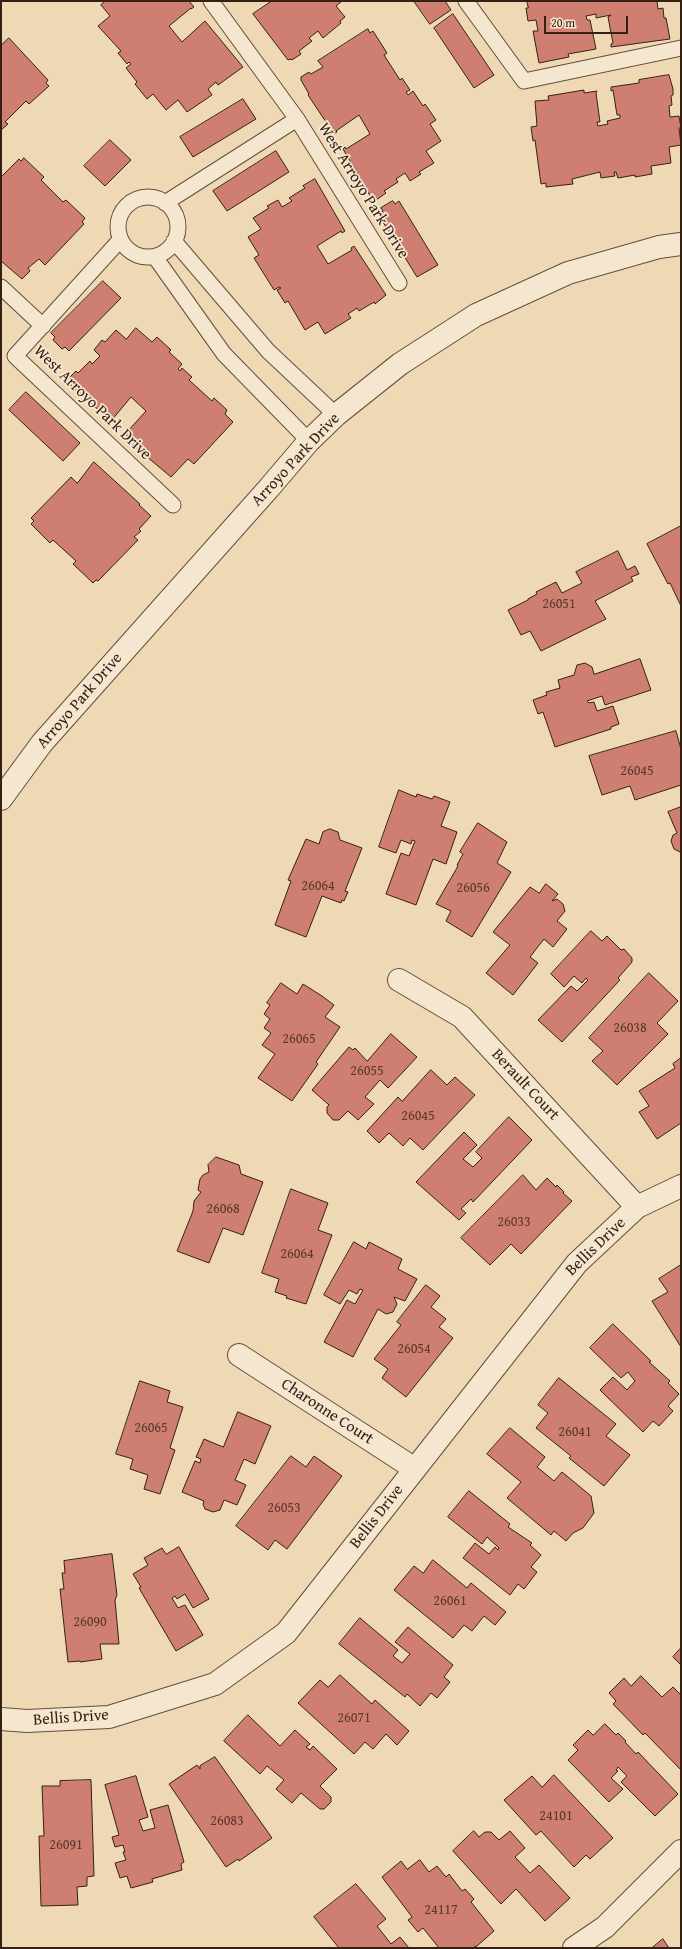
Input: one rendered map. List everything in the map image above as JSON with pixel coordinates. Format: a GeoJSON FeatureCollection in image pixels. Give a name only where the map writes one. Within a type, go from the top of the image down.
{"type":"FeatureCollection","features":[{"type":"Feature","properties":{"kind":"street","name":"Arroyo Park Drive"},"geometry":{"type":"LineString","coordinates":[[1,800],[42,743],[309,441],[336,415],[400,364],[476,314],[568,273],[659,247],[681,244]]}},
{"type":"Feature","properties":{"kind":"street","name":"Berault Court"},"geometry":{"type":"LineString","coordinates":[[399,980],[462,1017],[637,1207]]}},
{"type":"Feature","properties":{"kind":"street","name":"Bellis Drive"},"geometry":{"type":"LineString","coordinates":[[1,1719],[27,1721],[109,1717],[215,1684],[286,1633],[576,1263],[637,1207],[681,1186]]}},
{"type":"Feature","properties":{"kind":"street","name":"Charonne Court"},"geometry":{"type":"LineString","coordinates":[[239,1355],[415,1469]]}},
{"type":"Feature","properties":{"kind":"street"},"geometry":{"type":"LineString","coordinates":[[574,1948],[605,1927],[681,1851]]}},
{"type":"Feature","properties":{"kind":"lane","name":"West Arroyo Park Drive"},"geometry":{"type":"LineString","coordinates":[[211,1],[297,119],[399,283]]}},
{"type":"Feature","properties":{"kind":"lane"},"geometry":{"type":"LineString","coordinates":[[466,1],[524,81],[681,48]]}},
{"type":"Feature","properties":{"kind":"lane","name":"West Arroyo Park Drive"},"geometry":{"type":"LineString","coordinates":[[165,203],[297,119]]}},
{"type":"Feature","properties":{"kind":"lane"},"geometry":{"type":"LineString","coordinates":[[147,197],[157,199],[165,203],[176,216],[178,233],[170,248],[155,257],[144,257],[135,254],[126,248],[120,240],[118,221],[122,211],[137,199],[147,197]]}},
{"type":"Feature","properties":{"kind":"lane","name":"West Arroyo Park Drive"},"geometry":{"type":"LineString","coordinates":[[120,240],[16,356],[173,505]]}},
{"type":"Feature","properties":{"kind":"lane"},"geometry":{"type":"LineString","coordinates":[[174,241],[268,352],[336,415]]}},
{"type":"Feature","properties":{"kind":"lane"},"geometry":{"type":"LineString","coordinates":[[155,257],[224,354],[309,441]]}},
{"type":"Feature","properties":{"kind":"lane","name":"West Arroyo Park Drive"},"geometry":{"type":"LineString","coordinates":[[1,288],[43,326]]}},
{"type":"Feature","properties":{"kind":"building"},"geometry":{"type":"Polygon","coordinates":[[[106,1],[189,1],[194,7],[169,26],[182,42],[205,21],[243,67],[218,85],[216,82],[208,89],[212,95],[187,112],[178,100],[166,110],[153,94],[147,99],[135,84],[137,82],[126,68],[131,64],[129,62],[127,64],[118,53],[121,51],[98,26],[110,16],[101,5],[106,1]]]}},
{"type":"Feature","properties":{"kind":"building"},"geometry":{"type":"Polygon","coordinates":[[[272,1],[342,1],[336,6],[345,17],[340,21],[341,23],[323,38],[318,31],[309,38],[312,41],[299,51],[301,54],[292,60],[288,60],[253,14],[272,1]]]}},
{"type":"Feature","properties":{"kind":"building"},"geometry":{"type":"Polygon","coordinates":[[[414,1],[445,1],[451,10],[430,24],[414,1]]]}},
{"type":"Feature","properties":{"kind":"building"},"geometry":{"type":"Polygon","coordinates":[[[527,1],[657,1],[658,9],[663,8],[664,18],[666,18],[670,39],[611,47],[611,44],[613,43],[608,17],[611,15],[596,18],[596,14],[586,16],[587,20],[590,20],[596,49],[568,54],[569,57],[539,63],[533,31],[538,31],[536,20],[528,21],[526,8],[528,8],[527,1]]]}},
{"type":"Feature","properties":{"kind":"building"},"geometry":{"type":"Polygon","coordinates":[[[453,14],[494,75],[474,88],[434,28],[453,14]]]}},
{"type":"Feature","properties":{"kind":"building"},"geometry":{"type":"Polygon","coordinates":[[[368,29],[370,33],[373,31],[387,53],[384,55],[400,80],[402,78],[410,90],[406,92],[408,95],[413,91],[423,106],[425,104],[436,120],[430,124],[441,141],[426,151],[434,163],[419,172],[421,174],[410,181],[405,173],[396,179],[398,182],[384,191],[386,193],[376,200],[375,197],[372,199],[343,149],[345,147],[346,149],[370,134],[359,115],[334,134],[308,95],[309,94],[301,80],[301,77],[309,72],[311,74],[323,67],[318,61],[368,29]]]}},
{"type":"Feature","properties":{"kind":"building"},"geometry":{"type":"Polygon","coordinates":[[[9,38],[48,80],[46,83],[49,86],[29,104],[26,101],[5,122],[8,124],[1,130],[1,42],[2,44],[9,38]]]}},
{"type":"Feature","properties":{"kind":"building"},"geometry":{"type":"Polygon","coordinates":[[[669,75],[673,89],[673,95],[671,96],[672,105],[669,106],[670,117],[679,116],[681,128],[679,128],[681,145],[669,147],[671,163],[651,166],[652,174],[635,177],[635,175],[618,178],[616,172],[614,172],[615,176],[601,178],[600,172],[572,179],[573,184],[546,187],[546,183],[541,184],[535,140],[533,141],[531,127],[537,126],[535,101],[549,100],[548,96],[584,90],[584,93],[597,91],[600,122],[597,122],[598,126],[608,124],[607,121],[620,118],[620,115],[617,115],[613,90],[611,91],[611,87],[639,83],[639,80],[669,75]]]}},
{"type":"Feature","properties":{"kind":"building"},"geometry":{"type":"Polygon","coordinates":[[[243,99],[256,119],[193,157],[180,137],[243,99]]]}},
{"type":"Feature","properties":{"kind":"building"},"geometry":{"type":"Polygon","coordinates":[[[110,140],[131,160],[105,186],[84,166],[110,140]]]}},
{"type":"Feature","properties":{"kind":"building"},"geometry":{"type":"Polygon","coordinates":[[[276,151],[289,172],[227,211],[213,191],[276,151]]]}},
{"type":"Feature","properties":{"kind":"building"},"geometry":{"type":"Polygon","coordinates":[[[24,158],[44,177],[41,180],[63,202],[66,200],[85,218],[82,222],[84,224],[45,265],[39,259],[28,268],[30,271],[22,279],[1,261],[1,177],[19,159],[21,161],[24,158]]]}},
{"type":"Feature","properties":{"kind":"building"},"geometry":{"type":"Polygon","coordinates":[[[315,179],[345,231],[342,233],[341,231],[317,246],[328,264],[352,250],[351,248],[354,246],[386,295],[375,304],[374,302],[359,311],[357,308],[348,314],[351,318],[325,334],[318,322],[305,330],[288,301],[285,303],[277,290],[281,288],[279,287],[274,290],[254,258],[259,255],[248,237],[261,229],[253,218],[269,208],[267,206],[278,200],[282,207],[292,201],[289,198],[305,188],[303,186],[315,179]]]}},
{"type":"Feature","properties":{"kind":"building"},"geometry":{"type":"Polygon","coordinates":[[[393,201],[395,204],[399,201],[438,265],[417,277],[378,214],[383,211],[381,208],[393,201]]]}},
{"type":"Feature","properties":{"kind":"building"},"geometry":{"type":"Polygon","coordinates":[[[103,281],[121,298],[69,351],[65,347],[62,349],[53,340],[55,337],[51,333],[103,281]]]}},
{"type":"Feature","properties":{"kind":"building"},"geometry":{"type":"Polygon","coordinates":[[[136,328],[152,342],[157,337],[171,350],[169,352],[182,364],[178,369],[180,371],[182,368],[192,377],[189,380],[212,401],[214,398],[227,410],[225,414],[233,422],[194,464],[188,459],[171,477],[133,445],[134,443],[124,433],[126,431],[127,432],[146,411],[131,397],[111,421],[68,383],[71,380],[68,379],[76,371],[78,373],[90,361],[92,364],[100,356],[94,350],[102,340],[105,342],[116,330],[126,339],[136,328]]]}},
{"type":"Feature","properties":{"kind":"building"},"geometry":{"type":"Polygon","coordinates":[[[26,392],[80,443],[63,461],[9,410],[26,392]]]}},
{"type":"Feature","properties":{"kind":"building"},"geometry":{"type":"Polygon","coordinates":[[[94,462],[151,516],[139,529],[141,531],[134,537],[138,540],[98,581],[96,580],[93,583],[73,564],[76,561],[53,540],[50,543],[31,524],[34,521],[31,518],[71,477],[77,483],[94,462]]]}},
{"type":"Feature","properties":{"kind":"building"},"geometry":{"type":"Polygon","coordinates":[[[681,526],[681,606],[670,583],[668,584],[647,544],[681,526]]]}},
{"type":"Feature","properties":{"kind":"building"},"geometry":{"type":"Polygon","coordinates":[[[618,551],[627,570],[635,566],[639,574],[631,577],[633,581],[595,601],[606,619],[541,651],[530,631],[521,635],[508,610],[528,600],[537,594],[536,592],[556,582],[562,593],[582,583],[576,572],[618,551]]]}},
{"type":"Feature","properties":{"kind":"building"},"geometry":{"type":"Polygon","coordinates":[[[640,659],[651,690],[605,705],[602,696],[587,701],[589,703],[594,702],[597,711],[613,706],[619,724],[611,727],[611,729],[555,747],[543,712],[538,714],[533,700],[547,695],[546,692],[560,688],[558,680],[574,675],[577,665],[585,663],[592,667],[594,674],[640,659]]]}},
{"type":"Feature","properties":{"kind":"building"},"geometry":{"type":"Polygon","coordinates":[[[676,731],[681,749],[681,785],[635,800],[630,786],[602,795],[589,756],[676,731]]]}},
{"type":"Feature","properties":{"kind":"building"},"geometry":{"type":"Polygon","coordinates":[[[399,790],[416,797],[417,794],[432,799],[434,796],[450,802],[441,826],[457,832],[446,864],[433,859],[416,905],[386,894],[401,853],[409,856],[415,841],[412,840],[411,844],[401,840],[396,853],[379,847],[399,790]]]}},
{"type":"Feature","properties":{"kind":"building"},"geometry":{"type":"Polygon","coordinates":[[[681,807],[680,852],[674,849],[671,841],[673,835],[677,833],[668,812],[681,807]]]}},
{"type":"Feature","properties":{"kind":"building"},"geometry":{"type":"Polygon","coordinates":[[[478,823],[507,842],[497,863],[511,872],[472,937],[446,921],[451,911],[436,904],[458,866],[457,865],[463,854],[460,852],[478,823]]]}},
{"type":"Feature","properties":{"kind":"building"},"geometry":{"type":"Polygon","coordinates":[[[330,829],[338,832],[340,840],[362,848],[345,891],[348,892],[344,901],[342,900],[341,903],[322,896],[306,937],[275,925],[291,881],[288,880],[306,839],[319,844],[323,832],[330,829]]]}},
{"type":"Feature","properties":{"kind":"building"},"geometry":{"type":"Polygon","coordinates":[[[546,884],[558,894],[552,901],[557,899],[563,904],[565,911],[557,921],[567,929],[553,947],[544,939],[530,957],[538,963],[513,995],[486,973],[510,945],[493,932],[530,887],[539,893],[546,884]]]}},
{"type":"Feature","properties":{"kind":"building"},"geometry":{"type":"Polygon","coordinates":[[[591,931],[602,941],[607,936],[621,950],[624,949],[632,958],[632,962],[618,978],[620,980],[562,1042],[538,1020],[571,986],[577,991],[588,980],[586,978],[582,983],[574,976],[564,987],[551,974],[591,931]]]}},
{"type":"Feature","properties":{"kind":"building"},"geometry":{"type":"Polygon","coordinates":[[[649,973],[678,1001],[657,1023],[668,1034],[617,1085],[592,1061],[603,1051],[589,1038],[649,973]]]}},
{"type":"Feature","properties":{"kind":"building"},"geometry":{"type":"Polygon","coordinates":[[[281,983],[297,994],[303,984],[322,996],[334,1005],[325,1017],[340,1027],[316,1062],[318,1064],[292,1101],[258,1078],[275,1054],[262,1045],[271,1033],[264,1028],[270,1019],[264,1014],[270,1005],[267,1003],[281,983]]]}},
{"type":"Feature","properties":{"kind":"building"},"geometry":{"type":"Polygon","coordinates":[[[391,1034],[417,1057],[388,1088],[380,1080],[365,1097],[374,1104],[358,1120],[348,1111],[339,1120],[333,1120],[327,1113],[327,1107],[329,1105],[312,1090],[349,1047],[353,1050],[355,1048],[367,1061],[391,1034]]]}},
{"type":"Feature","properties":{"kind":"building"},"geometry":{"type":"Polygon","coordinates":[[[681,1058],[681,1123],[657,1139],[639,1112],[649,1106],[639,1091],[675,1068],[673,1064],[681,1058]]]}},
{"type":"Feature","properties":{"kind":"building"},"geometry":{"type":"Polygon","coordinates":[[[431,1070],[447,1085],[455,1077],[475,1095],[423,1150],[410,1138],[403,1146],[389,1133],[379,1143],[367,1131],[398,1097],[402,1101],[431,1070]]]}},
{"type":"Feature","properties":{"kind":"building"},"geometry":{"type":"Polygon","coordinates":[[[509,1117],[532,1140],[473,1202],[471,1199],[461,1209],[466,1213],[459,1220],[416,1182],[464,1132],[477,1145],[463,1159],[473,1167],[482,1158],[476,1152],[509,1117]]]}},
{"type":"Feature","properties":{"kind":"building"},"geometry":{"type":"Polygon","coordinates":[[[216,1157],[239,1165],[241,1174],[263,1182],[243,1235],[223,1228],[209,1263],[177,1251],[193,1211],[194,1201],[201,1192],[198,1190],[200,1179],[203,1175],[209,1172],[208,1165],[216,1157]]]}},
{"type":"Feature","properties":{"kind":"building"},"geometry":{"type":"Polygon","coordinates":[[[523,1175],[536,1190],[547,1178],[556,1187],[557,1185],[572,1201],[521,1254],[511,1244],[490,1265],[461,1238],[523,1175]]]}},
{"type":"Feature","properties":{"kind":"building"},"geometry":{"type":"Polygon","coordinates":[[[291,1189],[328,1203],[318,1230],[332,1235],[306,1304],[286,1298],[287,1296],[275,1292],[279,1279],[262,1273],[291,1189]]]}},
{"type":"Feature","properties":{"kind":"building"},"geometry":{"type":"Polygon","coordinates":[[[354,1242],[366,1249],[369,1242],[402,1259],[398,1269],[417,1279],[405,1301],[394,1297],[397,1304],[393,1312],[386,1314],[378,1309],[353,1357],[324,1342],[347,1300],[355,1304],[363,1290],[360,1289],[357,1294],[349,1290],[340,1304],[324,1295],[354,1242]]]}},
{"type":"Feature","properties":{"kind":"building"},"geometry":{"type":"Polygon","coordinates":[[[681,1265],[681,1347],[652,1301],[668,1292],[659,1279],[681,1265]]]}},
{"type":"Feature","properties":{"kind":"building"},"geometry":{"type":"Polygon","coordinates":[[[426,1285],[440,1296],[431,1307],[446,1319],[439,1327],[453,1338],[406,1397],[382,1378],[388,1369],[374,1359],[401,1325],[397,1322],[426,1285]]]}},
{"type":"Feature","properties":{"kind":"building"},"geometry":{"type":"Polygon","coordinates":[[[613,1324],[651,1361],[649,1362],[670,1381],[668,1383],[679,1394],[668,1406],[673,1411],[659,1426],[653,1421],[643,1432],[600,1390],[613,1377],[627,1390],[635,1381],[628,1372],[621,1378],[590,1348],[613,1324]]]}},
{"type":"Feature","properties":{"kind":"building"},"geometry":{"type":"Polygon","coordinates":[[[559,1378],[616,1424],[606,1436],[630,1455],[604,1486],[569,1458],[571,1456],[536,1428],[548,1413],[538,1405],[559,1378]]]}},
{"type":"Feature","properties":{"kind":"building"},"geometry":{"type":"Polygon","coordinates":[[[140,1381],[170,1391],[167,1402],[183,1407],[170,1448],[175,1450],[160,1494],[144,1489],[148,1475],[130,1469],[133,1459],[116,1454],[140,1381]]]}},
{"type":"Feature","properties":{"kind":"building"},"geometry":{"type":"Polygon","coordinates":[[[238,1412],[271,1426],[255,1464],[244,1459],[235,1480],[246,1485],[237,1505],[224,1500],[220,1510],[213,1512],[205,1509],[203,1504],[204,1501],[182,1492],[195,1461],[200,1463],[201,1459],[196,1457],[204,1439],[223,1447],[238,1412]]]}},
{"type":"Feature","properties":{"kind":"building"},"geometry":{"type":"Polygon","coordinates":[[[510,1428],[545,1457],[537,1467],[554,1481],[562,1472],[591,1496],[594,1513],[583,1528],[573,1533],[566,1541],[554,1531],[551,1535],[507,1498],[521,1482],[487,1454],[510,1428]]]}},
{"type":"Feature","properties":{"kind":"building"},"geometry":{"type":"Polygon","coordinates":[[[291,1456],[306,1467],[314,1456],[342,1476],[287,1549],[275,1540],[268,1550],[236,1526],[291,1456]]]}},
{"type":"Feature","properties":{"kind":"building"},"geometry":{"type":"Polygon","coordinates":[[[469,1491],[510,1524],[508,1527],[532,1543],[530,1545],[541,1555],[531,1567],[537,1572],[524,1589],[518,1584],[510,1595],[463,1558],[475,1543],[489,1554],[495,1547],[498,1550],[499,1548],[487,1537],[482,1544],[448,1517],[469,1491]]]}},
{"type":"Feature","properties":{"kind":"building"},"geometry":{"type":"Polygon","coordinates":[[[179,1547],[209,1599],[193,1608],[185,1594],[177,1599],[175,1596],[172,1598],[178,1608],[185,1605],[203,1635],[176,1651],[139,1588],[141,1587],[133,1574],[148,1565],[144,1558],[162,1548],[166,1554],[179,1547]]]}},
{"type":"Feature","properties":{"kind":"building"},"geometry":{"type":"Polygon","coordinates":[[[112,1554],[117,1595],[115,1600],[119,1644],[100,1644],[102,1659],[68,1662],[60,1589],[64,1589],[62,1573],[65,1573],[64,1561],[112,1554]]]}},
{"type":"Feature","properties":{"kind":"building"},"geometry":{"type":"Polygon","coordinates":[[[433,1560],[467,1588],[471,1583],[506,1612],[495,1625],[484,1616],[472,1631],[464,1625],[453,1638],[394,1590],[414,1566],[423,1573],[433,1560]]]}},
{"type":"Feature","properties":{"kind":"building"},"geometry":{"type":"Polygon","coordinates":[[[360,1618],[398,1650],[393,1656],[402,1663],[410,1654],[395,1642],[408,1627],[453,1665],[444,1677],[450,1682],[437,1698],[431,1693],[420,1706],[407,1694],[405,1697],[339,1644],[360,1618]]]}},
{"type":"Feature","properties":{"kind":"building"},"geometry":{"type":"Polygon","coordinates":[[[681,1648],[681,1665],[673,1657],[681,1648]]]}},
{"type":"Feature","properties":{"kind":"building"},"geometry":{"type":"Polygon","coordinates":[[[340,1675],[372,1704],[375,1700],[409,1731],[397,1745],[386,1734],[373,1749],[365,1742],[354,1754],[298,1703],[320,1680],[328,1687],[340,1675]]]}},
{"type":"Feature","properties":{"kind":"building"},"geometry":{"type":"Polygon","coordinates":[[[641,1676],[662,1697],[673,1687],[681,1695],[681,1770],[645,1733],[643,1735],[613,1704],[616,1701],[609,1693],[624,1678],[631,1686],[641,1676]]]}},
{"type":"Feature","properties":{"kind":"building"},"geometry":{"type":"Polygon","coordinates":[[[248,1715],[280,1746],[295,1730],[310,1744],[306,1747],[310,1750],[313,1746],[337,1769],[320,1786],[331,1797],[331,1802],[324,1809],[320,1809],[301,1793],[292,1803],[276,1789],[284,1780],[267,1766],[260,1774],[224,1741],[248,1715]]]}},
{"type":"Feature","properties":{"kind":"building"},"geometry":{"type":"Polygon","coordinates":[[[605,1724],[616,1735],[618,1733],[636,1754],[638,1752],[678,1794],[655,1816],[621,1782],[627,1776],[618,1767],[616,1770],[618,1771],[611,1778],[623,1789],[609,1802],[568,1760],[578,1750],[573,1745],[588,1730],[593,1735],[605,1724]]]}},
{"type":"Feature","properties":{"kind":"building"},"geometry":{"type":"Polygon","coordinates":[[[215,1757],[272,1838],[239,1861],[238,1859],[226,1867],[169,1784],[197,1765],[200,1769],[200,1766],[215,1757]]]}},
{"type":"Feature","properties":{"kind":"building"},"geometry":{"type":"Polygon","coordinates":[[[554,1775],[613,1838],[590,1859],[586,1855],[574,1867],[541,1831],[536,1835],[504,1800],[532,1776],[542,1787],[554,1775]]]}},
{"type":"Feature","properties":{"kind":"building"},"geometry":{"type":"Polygon","coordinates":[[[136,1776],[148,1817],[139,1820],[143,1831],[155,1828],[150,1810],[168,1805],[184,1862],[181,1864],[182,1870],[152,1879],[153,1882],[131,1888],[127,1876],[120,1878],[115,1863],[126,1860],[123,1852],[125,1852],[123,1845],[115,1847],[112,1837],[119,1835],[105,1785],[136,1776]]]}},
{"type":"Feature","properties":{"kind":"building"},"geometry":{"type":"Polygon","coordinates":[[[91,1780],[94,1876],[87,1877],[87,1886],[77,1887],[78,1905],[41,1906],[39,1836],[44,1836],[42,1786],[60,1786],[60,1781],[91,1780]]]}},
{"type":"Feature","properties":{"kind":"building"},"geometry":{"type":"Polygon","coordinates":[[[474,1831],[479,1837],[485,1832],[491,1832],[499,1840],[510,1831],[525,1848],[515,1857],[530,1873],[539,1865],[570,1898],[545,1921],[516,1889],[501,1904],[453,1851],[474,1831]]]}},
{"type":"Feature","properties":{"kind":"building"},"geometry":{"type":"Polygon","coordinates":[[[420,1860],[429,1872],[437,1866],[446,1877],[449,1874],[462,1891],[465,1889],[474,1899],[471,1902],[494,1931],[477,1946],[472,1948],[439,1948],[423,1928],[418,1932],[408,1920],[412,1917],[382,1877],[401,1861],[407,1869],[420,1860]]]}},
{"type":"Feature","properties":{"kind":"building"},"geometry":{"type":"Polygon","coordinates":[[[356,1884],[386,1919],[377,1926],[391,1944],[400,1937],[409,1948],[339,1948],[314,1917],[356,1884]]]}},
{"type":"Feature","properties":{"kind":"building"},"geometry":{"type":"Polygon","coordinates":[[[663,1939],[669,1948],[652,1948],[663,1939]]]}}]}
